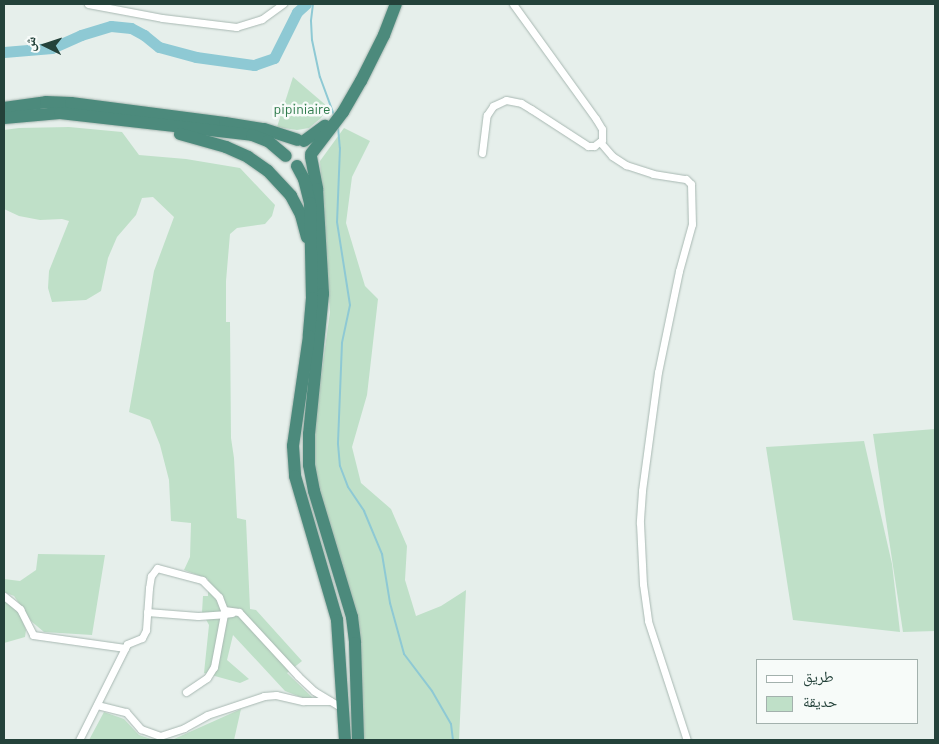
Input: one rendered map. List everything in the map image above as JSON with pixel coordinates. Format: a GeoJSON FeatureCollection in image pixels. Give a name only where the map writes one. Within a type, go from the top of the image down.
{"type":"FeatureCollection","features":[{"type":"Feature","properties":{"kind":"highway"},"geometry":{"type":"LineString","coordinates":[[340,110],[366,57],[388,4]]}},
{"type":"Feature","properties":{"kind":"highway"},"geometry":{"type":"LineString","coordinates":[[297,166],[305,164],[372,60],[396,4]]}},
{"type":"Feature","properties":{"kind":"highway"},"geometry":{"type":"LineString","coordinates":[[4,108],[46,102],[71,103],[264,129],[301,141],[310,147],[317,189],[323,294],[309,434],[309,465],[314,491],[352,617],[356,643],[358,740]]}},
{"type":"Feature","properties":{"kind":"highway"},"geometry":{"type":"LineString","coordinates":[[4,118],[60,113],[139,124],[252,135],[268,141],[286,156],[290,162],[297,166],[304,179],[310,203],[312,258],[310,322],[292,446],[295,476],[337,620],[338,705],[345,740]]}},
{"type":"Feature","properties":{"kind":"highway"},"geometry":{"type":"LineString","coordinates":[[139,124],[215,142],[248,158],[268,171],[284,187],[296,206],[305,226],[312,258]]}},
{"type":"Feature","properties":{"kind":"highway"},"geometry":{"type":"LineString","coordinates":[[286,156],[289,144],[301,141],[330,124]]}},
{"type":"Feature","properties":{"kind":"street"},"geometry":{"type":"LineString","coordinates":[[88,4],[179,21],[236,27],[262,19],[283,4]]}},
{"type":"Feature","properties":{"kind":"street"},"geometry":{"type":"LineString","coordinates":[[482,153],[487,115],[493,106],[506,100],[520,103],[532,109],[588,146],[594,146],[600,142],[603,136],[596,119],[514,4]]}},
{"type":"Feature","properties":{"kind":"street"},"geometry":{"type":"LineString","coordinates":[[600,142],[612,156],[626,165],[654,174],[686,179],[691,184],[692,224],[679,271],[658,372],[642,491],[640,523],[643,584],[647,614],[687,740]]}},
{"type":"Feature","properties":{"kind":"street"},"geometry":{"type":"LineString","coordinates":[[79,740],[125,648],[128,644],[142,638],[146,630],[151,576],[157,568],[202,580],[219,597],[224,610],[239,612],[298,676],[314,690],[338,705]]}},
{"type":"Feature","properties":{"kind":"street"},"geometry":{"type":"LineString","coordinates":[[4,596],[20,609],[33,635],[125,648]]}},
{"type":"Feature","properties":{"kind":"street"},"geometry":{"type":"LineString","coordinates":[[147,612],[198,616],[239,612]]}},
{"type":"Feature","properties":{"kind":"street"},"geometry":{"type":"LineString","coordinates":[[186,692],[207,678],[214,668],[224,614]]}},
{"type":"Feature","properties":{"kind":"street"},"geometry":{"type":"LineString","coordinates":[[97,705],[126,712],[141,729],[150,734],[160,736],[184,728],[207,715],[270,695],[283,695],[303,701],[338,705]]}},
{"type":"Feature","properties":{"kind":"green space","name":"pipiniaire"},"geometry":{"type":"Polygon","coordinates":[[[293,77],[328,107],[321,118],[309,128],[297,130],[277,127],[293,77]]]}},
{"type":"Feature","properties":{"kind":"green space"},"geometry":{"type":"Polygon","coordinates":[[[69,127],[122,132],[139,155],[186,159],[240,168],[275,205],[272,216],[265,224],[237,228],[230,234],[226,281],[226,322],[230,322],[231,438],[237,518],[246,520],[250,609],[256,610],[302,661],[287,673],[313,698],[303,698],[285,691],[233,635],[227,660],[249,679],[240,683],[204,673],[209,625],[202,612],[203,596],[208,596],[208,579],[184,570],[190,557],[191,523],[171,521],[169,480],[160,445],[150,420],[129,412],[154,271],[174,217],[153,197],[142,198],[136,215],[117,237],[108,258],[101,291],[86,300],[52,302],[48,288],[49,271],[69,221],[62,219],[40,220],[19,216],[4,209],[4,130],[69,127]]]}},
{"type":"Feature","properties":{"kind":"green space"},"geometry":{"type":"Polygon","coordinates":[[[344,128],[370,141],[352,177],[346,223],[365,286],[378,299],[367,395],[352,447],[361,483],[391,509],[407,546],[405,580],[416,616],[441,606],[466,590],[459,740],[358,740],[355,643],[311,465],[316,412],[330,312],[320,161],[344,128]]]}},
{"type":"Feature","properties":{"kind":"green space"},"geometry":{"type":"Polygon","coordinates":[[[935,429],[935,631],[903,632],[873,434],[935,429]]]}},
{"type":"Feature","properties":{"kind":"green space"},"geometry":{"type":"Polygon","coordinates":[[[864,441],[892,564],[900,632],[793,620],[766,447],[864,441]]]}},
{"type":"Feature","properties":{"kind":"green space"},"geometry":{"type":"Polygon","coordinates":[[[38,554],[105,555],[92,635],[44,632],[31,621],[14,596],[4,592],[4,579],[20,581],[36,570],[38,554]]]}},
{"type":"Feature","properties":{"kind":"green space"},"geometry":{"type":"Polygon","coordinates":[[[4,600],[19,611],[26,630],[25,637],[4,643],[4,600]]]}},
{"type":"Feature","properties":{"kind":"green space"},"geometry":{"type":"Polygon","coordinates":[[[241,709],[234,740],[167,740],[174,739],[241,709]]]}},
{"type":"Feature","properties":{"kind":"green space"},"geometry":{"type":"Polygon","coordinates":[[[104,712],[124,719],[139,735],[154,740],[89,740],[104,712]]]}},
{"type":"Feature","properties":{"kind":"waterway"},"geometry":{"type":"LineString","coordinates":[[4,52],[52,48],[81,35],[111,26],[131,28],[144,35],[159,47],[196,57],[254,65],[274,58],[297,12],[306,4]]}},
{"type":"Feature","properties":{"kind":"waterway"},"geometry":{"type":"LineString","coordinates":[[313,4],[311,21],[312,40],[320,77],[334,115]]}},
{"type":"Feature","properties":{"kind":"waterway"},"geometry":{"type":"LineString","coordinates":[[338,127],[340,148],[337,222],[350,305],[342,343],[338,444],[340,466],[348,487],[364,511],[382,554],[390,603],[404,654],[432,691],[451,724],[453,740]]}}]}
